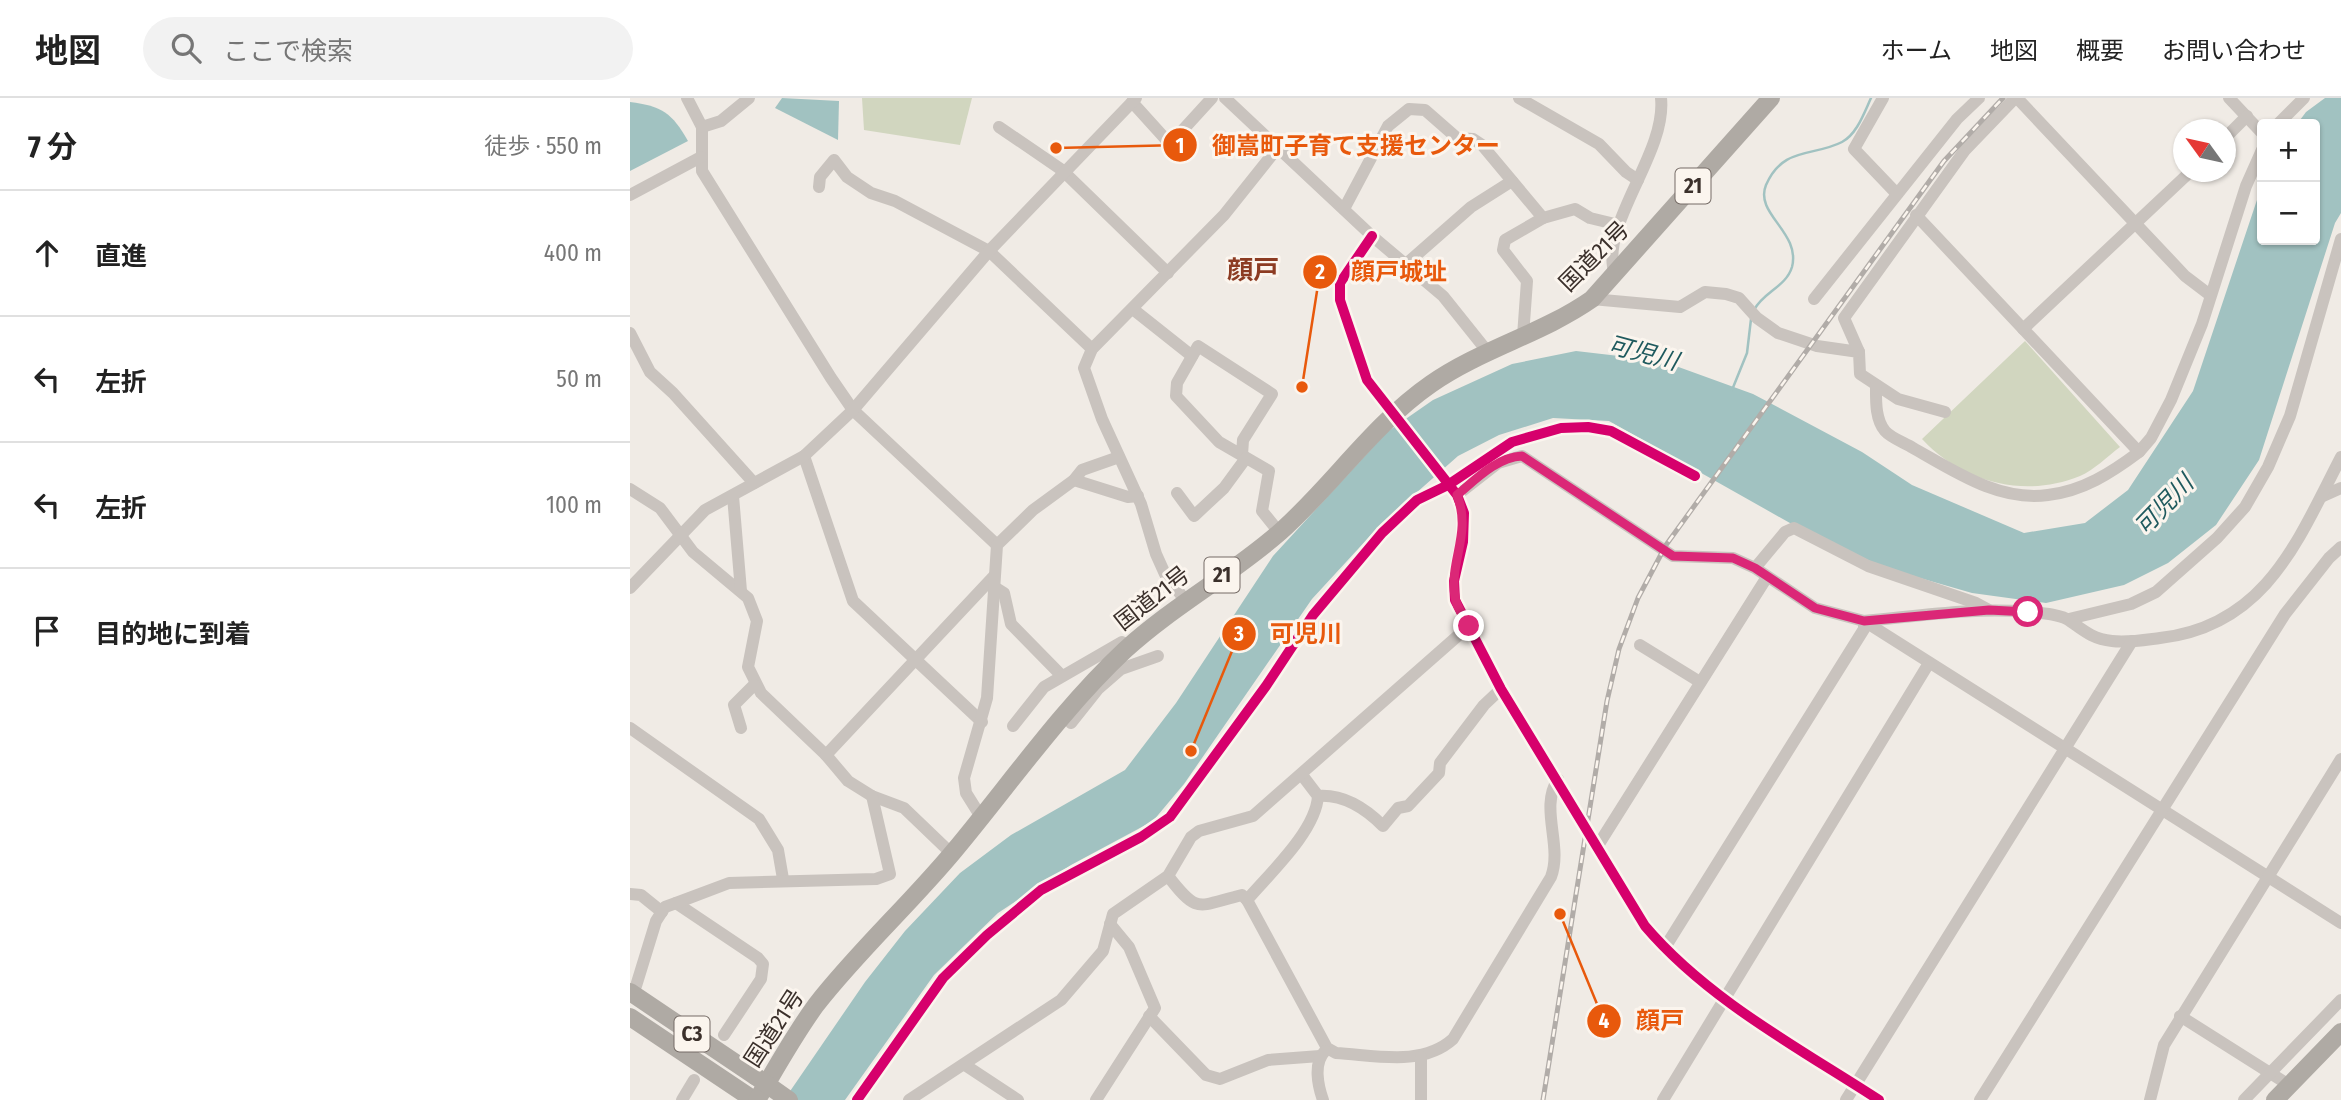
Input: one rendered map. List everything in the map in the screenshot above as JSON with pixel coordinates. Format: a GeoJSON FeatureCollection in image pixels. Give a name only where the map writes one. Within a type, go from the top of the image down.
{"type":"FeatureCollection","features":[{"type":"Feature","properties":{"kind":"highway","name":"国道21号"},"geometry":{"type":"LineString","coordinates":[[752,1098],[816,1006],[952,854],[1082,693],[1117,665],[1129,647],[1185,600],[1279,533],[1432,383],[1487,351],[1571,314],[1592,299],[1771,98]]}},
{"type":"Feature","properties":{"kind":"highway","name":"C3"},"geometry":{"type":"LineString","coordinates":[[633,989],[789,1100]]}},
{"type":"Feature","properties":{"kind":"highway","name":"C3"},"geometry":{"type":"LineString","coordinates":[[630,1017],[752,1098]]}},
{"type":"Feature","properties":{"kind":"highway"},"geometry":{"type":"LineString","coordinates":[[2275,1100],[2341,1032]]}},
{"type":"Feature","properties":{"kind":"street"},"geometry":{"type":"LineString","coordinates":[[687,98],[702,127],[702,171],[853,410],[997,545]]}},
{"type":"Feature","properties":{"kind":"street"},"geometry":{"type":"LineString","coordinates":[[702,127],[720,121],[749,98]]}},
{"type":"Feature","properties":{"kind":"street"},"geometry":{"type":"LineString","coordinates":[[630,588],[678,535],[705,510],[804,456],[853,410],[989,251],[1066,175],[1134,100],[1170,144],[1212,98]]}},
{"type":"Feature","properties":{"kind":"street"},"geometry":{"type":"LineString","coordinates":[[1225,98],[1279,145],[1373,236],[1443,296],[1487,351]]}},
{"type":"Feature","properties":{"kind":"street"},"geometry":{"type":"LineString","coordinates":[[1519,98],[1600,144],[1626,172],[1638,180]]}},
{"type":"Feature","properties":{"kind":"street"},"geometry":{"type":"LineString","coordinates":[[1615,275],[1611,264],[1619,225],[1660,125],[1661,98]]}},
{"type":"Feature","properties":{"kind":"street"},"geometry":{"type":"LineString","coordinates":[[1883,98],[1854,149],[1897,194]]}},
{"type":"Feature","properties":{"kind":"street"},"geometry":{"type":"LineString","coordinates":[[1814,299],[1957,119],[1979,98]]}},
{"type":"Feature","properties":{"kind":"street"},"geometry":{"type":"LineString","coordinates":[[1945,412],[1898,399],[1860,374],[1859,352],[1844,318],[1965,150],[2016,98],[2185,276],[2210,295]]}},
{"type":"Feature","properties":{"kind":"street"},"geometry":{"type":"LineString","coordinates":[[2229,98],[2257,127]]}},
{"type":"Feature","properties":{"kind":"street"},"geometry":{"type":"LineString","coordinates":[[2283,119],[2304,98]]}},
{"type":"Feature","properties":{"kind":"street"},"geometry":{"type":"LineString","coordinates":[[1344,209],[1388,126],[1418,103],[1457,138],[1472,139],[1482,145],[1543,218]]}},
{"type":"Feature","properties":{"kind":"street"},"geometry":{"type":"LineString","coordinates":[[2236,126],[2247,116]]}},
{"type":"Feature","properties":{"kind":"street"},"geometry":{"type":"LineString","coordinates":[[999,127],[1066,175],[1168,273]]}},
{"type":"Feature","properties":{"kind":"street"},"geometry":{"type":"LineString","coordinates":[[1185,600],[1165,574],[1156,554],[1138,496],[1085,378],[1086,359],[1092,349],[1134,310],[1224,215],[1279,145]]}},
{"type":"Feature","properties":{"kind":"street"},"geometry":{"type":"LineString","coordinates":[[630,195],[701,157]]}},
{"type":"Feature","properties":{"kind":"street"},"geometry":{"type":"LineString","coordinates":[[819,187],[820,177],[834,160],[847,177],[871,193],[895,201],[989,251],[1092,349]]}},
{"type":"Feature","properties":{"kind":"street"},"geometry":{"type":"LineString","coordinates":[[1876,385],[1876,411],[1886,432],[1986,487],[2012,494],[2045,496],[2078,489],[2109,473],[2139,452],[2151,438],[2171,400],[2257,161]]}},
{"type":"Feature","properties":{"kind":"street"},"geometry":{"type":"LineString","coordinates":[[1405,265],[1471,207],[1512,181]]}},
{"type":"Feature","properties":{"kind":"street"},"geometry":{"type":"LineString","coordinates":[[2023,329],[2179,182]]}},
{"type":"Feature","properties":{"kind":"street"},"geometry":{"type":"LineString","coordinates":[[1528,334],[1527,281],[1503,250],[1505,240],[1543,218],[1575,209],[1590,218],[1619,225]]}},
{"type":"Feature","properties":{"kind":"street"},"geometry":{"type":"LineString","coordinates":[[1916,215],[2139,452]]}},
{"type":"Feature","properties":{"kind":"street"},"geometry":{"type":"LineString","coordinates":[[1373,236],[1340,283],[1340,300],[1367,380],[1452,490],[1464,513],[1462,542],[1454,581],[1455,600],[1501,689],[1645,926],[1664,948],[1727,999],[1879,1100]]}},
{"type":"Feature","properties":{"kind":"street"},"geometry":{"type":"LineString","coordinates":[[1864,621],[1989,610],[2028,612],[2069,619],[2130,604],[2156,592],[2217,538],[2245,507],[2268,467],[2290,416],[2341,239]]}},
{"type":"Feature","properties":{"kind":"street"},"geometry":{"type":"LineString","coordinates":[[1592,299],[1680,307],[1705,292],[1726,294],[1739,298],[1757,318],[1778,333],[1817,346],[1859,352]]}},
{"type":"Feature","properties":{"kind":"street"},"geometry":{"type":"LineString","coordinates":[[1134,310],[1192,356]]}},
{"type":"Feature","properties":{"kind":"street"},"geometry":{"type":"LineString","coordinates":[[630,333],[650,372],[673,393],[754,484]]}},
{"type":"Feature","properties":{"kind":"street"},"geometry":{"type":"LineString","coordinates":[[1177,493],[1194,516],[1224,488],[1244,457],[1243,440],[1272,394],[1198,346],[1177,383],[1176,396],[1219,442],[1244,457],[1269,471],[1262,511],[1279,533]]}},
{"type":"Feature","properties":{"kind":"street"},"geometry":{"type":"LineString","coordinates":[[1452,490],[1520,439],[1551,430],[1588,427],[1611,431],[1695,476]]}},
{"type":"Feature","properties":{"kind":"street"},"geometry":{"type":"LineString","coordinates":[[804,456],[853,601],[982,722]]}},
{"type":"Feature","properties":{"kind":"street"},"geometry":{"type":"LineString","coordinates":[[858,1100],[943,978],[987,935],[1041,890],[1141,837],[1170,817],[1343,576],[1406,509],[1452,490],[1498,463],[1522,456],[1673,556],[1733,558],[1755,568],[1815,608],[1864,621],[2341,923]]}},
{"type":"Feature","properties":{"kind":"street"},"geometry":{"type":"LineString","coordinates":[[981,817],[966,793],[964,778],[982,722],[997,545],[1033,510],[1074,480],[1082,470],[1119,457]]}},
{"type":"Feature","properties":{"kind":"street"},"geometry":{"type":"LineString","coordinates":[[2069,619],[2096,639],[2132,641],[2185,635],[2207,628],[2274,578],[2293,551],[2341,457]]}},
{"type":"Feature","properties":{"kind":"street"},"geometry":{"type":"LineString","coordinates":[[1074,480],[1128,497],[1138,496]]}},
{"type":"Feature","properties":{"kind":"street"},"geometry":{"type":"LineString","coordinates":[[2323,496],[2341,488]]}},
{"type":"Feature","properties":{"kind":"street"},"geometry":{"type":"LineString","coordinates":[[630,489],[660,508],[678,535],[708,566],[748,598],[757,621],[748,667],[754,685],[826,755],[848,781],[872,796],[904,808],[952,854]]}},
{"type":"Feature","properties":{"kind":"street"},"geometry":{"type":"LineString","coordinates":[[733,496],[741,591]]}},
{"type":"Feature","properties":{"kind":"street"},"geometry":{"type":"LineString","coordinates":[[1755,568],[1784,532],[1794,528],[1868,566],[1976,603],[1989,610]]}},
{"type":"Feature","properties":{"kind":"street"},"geometry":{"type":"LineString","coordinates":[[1980,1100],[2285,614],[2329,558],[2341,548]]}},
{"type":"Feature","properties":{"kind":"street"},"geometry":{"type":"LineString","coordinates":[[1597,846],[1767,577]]}},
{"type":"Feature","properties":{"kind":"street"},"geometry":{"type":"LineString","coordinates":[[826,755],[914,660],[995,582]]}},
{"type":"Feature","properties":{"kind":"street"},"geometry":{"type":"LineString","coordinates":[[995,582],[1004,593],[1011,624],[1061,675]]}},
{"type":"Feature","properties":{"kind":"street"},"geometry":{"type":"LineString","coordinates":[[1664,948],[1864,629],[1864,621]]}},
{"type":"Feature","properties":{"kind":"street"},"geometry":{"type":"LineString","coordinates":[[909,1100],[1061,1000],[1102,951],[1113,914],[1168,876],[1191,837],[1199,831],[1252,816],[1469,626]]}},
{"type":"Feature","properties":{"kind":"street"},"geometry":{"type":"LineString","coordinates":[[1846,1100],[2132,641]]}},
{"type":"Feature","properties":{"kind":"street"},"geometry":{"type":"LineString","coordinates":[[1013,726],[1044,687],[1061,675],[1102,656],[1122,642],[1129,647]]}},
{"type":"Feature","properties":{"kind":"street"},"geometry":{"type":"LineString","coordinates":[[1640,645],[1700,682]]}},
{"type":"Feature","properties":{"kind":"street"},"geometry":{"type":"LineString","coordinates":[[1071,723],[1117,665],[1158,656]]}},
{"type":"Feature","properties":{"kind":"street"},"geometry":{"type":"LineString","coordinates":[[1663,1100],[1727,999],[1928,663]]}},
{"type":"Feature","properties":{"kind":"street"},"geometry":{"type":"LineString","coordinates":[[741,728],[734,705],[754,685]]}},
{"type":"Feature","properties":{"kind":"street"},"geometry":{"type":"LineString","coordinates":[[1318,796],[1347,799],[1371,814],[1383,826],[1398,808],[1408,806],[1438,773],[1440,763],[1484,705],[1501,689]]}},
{"type":"Feature","properties":{"kind":"street"},"geometry":{"type":"LineString","coordinates":[[630,728],[759,818],[778,850],[783,879]]}},
{"type":"Feature","properties":{"kind":"street"},"geometry":{"type":"LineString","coordinates":[[2150,1100],[2164,1045],[2180,1016],[2341,759]]}},
{"type":"Feature","properties":{"kind":"street"},"geometry":{"type":"LineString","coordinates":[[1247,900],[1294,847],[1318,805],[1318,796],[1302,775]]}},
{"type":"Feature","properties":{"kind":"street"},"geometry":{"type":"LineString","coordinates":[[1149,1016],[1206,1075],[1220,1079],[1268,1060],[1324,1052],[1421,1057],[1444,1047],[1454,1039],[1551,877],[1555,853],[1551,790],[1558,779]]}},
{"type":"Feature","properties":{"kind":"street"},"geometry":{"type":"LineString","coordinates":[[633,989],[656,921],[662,912],[676,902],[729,883],[783,879],[876,878],[890,874],[872,796]]}},
{"type":"Feature","properties":{"kind":"street"},"geometry":{"type":"LineString","coordinates":[[1168,876],[1188,903],[1196,906],[1242,895],[1247,900],[1324,1052],[1317,1081],[1323,1100]]}},
{"type":"Feature","properties":{"kind":"street"},"geometry":{"type":"LineString","coordinates":[[630,894],[641,895],[662,912]]}},
{"type":"Feature","properties":{"kind":"street"},"geometry":{"type":"LineString","coordinates":[[676,902],[763,964],[761,979],[723,1035]]}},
{"type":"Feature","properties":{"kind":"street"},"geometry":{"type":"LineString","coordinates":[[1096,1100],[1155,1008],[1129,947],[1111,924]]}},
{"type":"Feature","properties":{"kind":"street"},"geometry":{"type":"LineString","coordinates":[[2244,1100],[2341,1000]]}},
{"type":"Feature","properties":{"kind":"street"},"geometry":{"type":"LineString","coordinates":[[2180,1016],[2289,1086]]}},
{"type":"Feature","properties":{"kind":"street"},"geometry":{"type":"LineString","coordinates":[[1421,1057],[1421,1100]]}},
{"type":"Feature","properties":{"kind":"street"},"geometry":{"type":"LineString","coordinates":[[965,1065],[1018,1100]]}},
{"type":"Feature","properties":{"kind":"street"},"geometry":{"type":"LineString","coordinates":[[682,1100],[694,1080]]}},
{"type":"Feature","properties":{"kind":"green space"},"geometry":{"type":"Polygon","coordinates":[[[862,98],[972,98],[960,145],[864,130],[862,98]]]}},
{"type":"Feature","properties":{"kind":"green space"},"geometry":{"type":"Polygon","coordinates":[[[2025,341],[2120,447],[2096,467],[2059,483],[2016,486],[1975,476],[1938,454],[1922,439],[2025,341]]]}},
{"type":"Feature","properties":{"kind":"water"},"geometry":{"type":"Polygon","coordinates":[[[782,98],[839,101],[838,140],[775,108],[782,98]]]}},
{"type":"Feature","properties":{"kind":"water"},"geometry":{"type":"Polygon","coordinates":[[[2325,98],[2341,98],[2341,213],[2335,223],[2259,460],[2216,525],[2168,563],[2124,585],[2046,603],[1972,593],[1885,568],[1797,527],[1609,421],[1553,418],[1499,435],[1458,456],[1381,524],[1312,599],[1184,784],[1153,821],[1071,865],[998,913],[934,975],[845,1100],[784,1100],[865,982],[905,931],[960,873],[1011,835],[1125,770],[1176,703],[1273,556],[1387,432],[1433,400],[1512,364],[1576,351],[1662,361],[1753,394],[1862,452],[1912,485],[2024,533],[2085,523],[2128,490],[2193,391],[2257,200],[2257,245],[2320,245],[2320,119],[2301,119],[2325,98]]]}},
{"type":"Feature","properties":{"kind":"water"},"geometry":{"type":"Polygon","coordinates":[[[630,102],[650,106],[671,117],[688,141],[630,171],[630,102]]]}},
{"type":"Feature","properties":{"kind":"waterway"},"geometry":{"type":"LineString","coordinates":[[1754,310],[1763,298],[1785,280],[1792,267],[1790,244],[1766,205],[1766,185],[1773,173],[1790,158],[1831,147],[1852,134],[1871,98]]}},
{"type":"Feature","properties":{"kind":"waterway"},"geometry":{"type":"LineString","coordinates":[[1732,390],[1747,353],[1751,319]]}},
{"type":"Feature","properties":{"kind":"railway"},"geometry":{"type":"LineString","coordinates":[[1543,1100],[1607,701],[1619,649],[1638,598],[1666,545],[1944,161],[2003,98]]}},
{"type":"Feature","properties":{"kind":"cycle path"},"geometry":{"type":"LineString","coordinates":[[1372,236],[1340,283],[1340,300],[1367,380],[1457,495],[1464,513],[1463,542],[1454,581],[1455,600],[1501,689],[1645,926],[1670,953],[1726,1000],[1786,1042],[1879,1100]]}},
{"type":"Feature","properties":{"kind":"cycle path"},"geometry":{"type":"LineString","coordinates":[[857,1100],[943,978],[987,935],[1041,890],[1141,837],[1170,817],[1266,686],[1313,615],[1382,533],[1417,500],[1448,485],[1512,442],[1561,428],[1588,427],[1611,431],[1695,476]]}},
{"type":"Feature","properties":{"kind":"place","name":"御嵩町子育て支援センター"},"geometry":{"type":"Point","coordinates":[1056,148]}},
{"type":"Feature","properties":{"kind":"place","name":"顔戸城址"},"geometry":{"type":"Point","coordinates":[1302,387]}},
{"type":"Feature","properties":{"kind":"place","name":"可児川"},"geometry":{"type":"Point","coordinates":[1191,751]}},
{"type":"Feature","properties":{"kind":"place","name":"顔戸"},"geometry":{"type":"Point","coordinates":[1560,914]}},
{"type":"Feature","properties":{"kind":"district","name":"顔戸"},"geometry":{"type":"Point","coordinates":[1253,270]}},
{"type":"Feature","properties":{"kind":"route"},"geometry":{"type":"LineString","coordinates":[[1469,626],[1455,600],[1454,581],[1462,542],[1464,513],[1457,495],[1498,463],[1522,456],[1640,531],[1651,544],[1673,556],[1733,558],[1755,568],[1815,608],[1864,621],[1989,610],[2028,612]]}}]}
